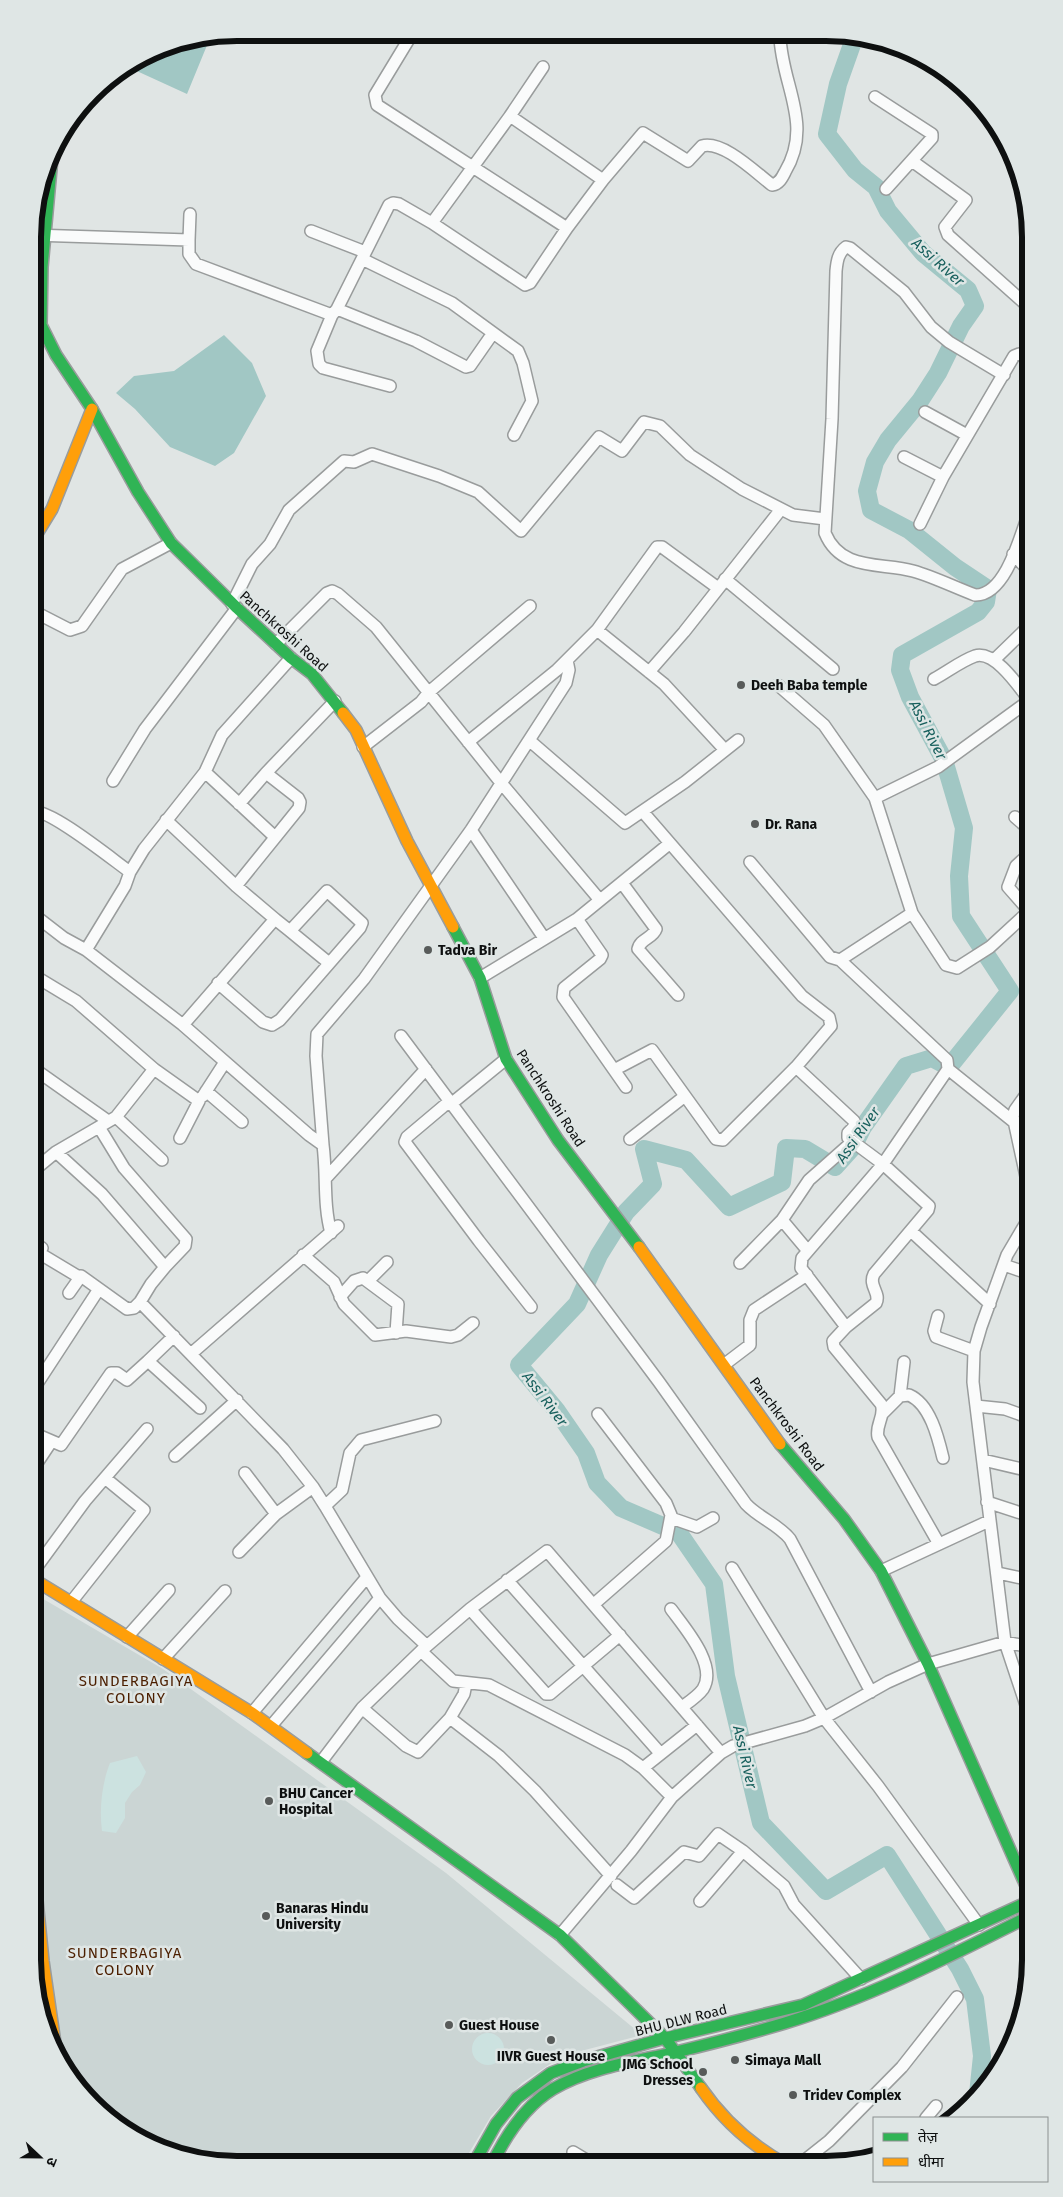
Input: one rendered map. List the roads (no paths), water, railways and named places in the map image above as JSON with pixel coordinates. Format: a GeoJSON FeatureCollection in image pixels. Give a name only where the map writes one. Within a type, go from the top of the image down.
{"type":"FeatureCollection","features":[{"type":"Feature","properties":{"kind":"street"},"geometry":{"type":"LineString","coordinates":[[408,41],[375,95],[375,103],[567,228]]}},
{"type":"Feature","properties":{"kind":"street"},"geometry":{"type":"LineString","coordinates":[[390,386],[323,368],[319,364],[317,351],[334,312],[389,205],[393,203],[432,223],[525,284],[530,283],[567,228],[603,180],[643,133],[688,160],[702,146],[714,145],[724,149],[772,185],[780,182],[792,157],[798,119],[795,102],[780,57],[780,41]]}},
{"type":"Feature","properties":{"kind":"street"},"geometry":{"type":"LineString","coordinates":[[432,223],[510,116],[543,67]]}},
{"type":"Feature","properties":{"kind":"street"},"geometry":{"type":"LineString","coordinates":[[875,97],[931,132],[932,138],[912,161],[906,164],[886,188]]}},
{"type":"Feature","properties":{"kind":"street"},"geometry":{"type":"LineString","coordinates":[[510,116],[603,180]]}},
{"type":"Feature","properties":{"kind":"street"},"geometry":{"type":"LineString","coordinates":[[912,161],[964,197],[965,203],[945,227],[948,235],[1022,301]]}},
{"type":"Feature","properties":{"kind":"street"},"geometry":{"type":"LineString","coordinates":[[190,214],[189,254],[196,264],[416,341],[466,368],[470,366],[493,333]]}},
{"type":"Feature","properties":{"kind":"street"},"geometry":{"type":"LineString","coordinates":[[311,231],[363,256],[452,304],[518,351],[523,363],[532,401],[514,435]]}},
{"type":"Feature","properties":{"kind":"street"},"geometry":{"type":"LineString","coordinates":[[41,235],[188,240]]}},
{"type":"Feature","properties":{"kind":"street"},"geometry":{"type":"LineString","coordinates":[[1004,376],[953,344],[932,327],[904,292],[850,248],[846,247],[842,250],[838,256],[836,271],[832,419],[825,519],[828,539],[833,546],[857,562],[868,566],[912,571],[975,595],[987,594],[999,583],[1022,531]]}},
{"type":"Feature","properties":{"kind":"street","name":"Panchkroshi Road"},"geometry":{"type":"LineString","coordinates":[[41,331],[92,409],[138,492],[171,543],[234,606],[291,658],[312,674],[356,730],[407,841],[431,884],[469,962],[480,978],[506,1059],[558,1140],[624,1226],[791,1459],[844,1519],[881,1571],[962,1736],[994,1817],[1022,1878]]}},
{"type":"Feature","properties":{"kind":"street"},"geometry":{"type":"LineString","coordinates":[[920,524],[943,477],[1014,356],[1022,355]]}},
{"type":"Feature","properties":{"kind":"street"},"geometry":{"type":"LineString","coordinates":[[41,527],[52,508],[92,409]]}},
{"type":"Feature","properties":{"kind":"street"},"geometry":{"type":"LineString","coordinates":[[925,412],[967,435]]}},
{"type":"Feature","properties":{"kind":"street"},"geometry":{"type":"LineString","coordinates":[[113,781],[145,729],[234,606],[252,564],[270,544],[289,510],[344,461],[354,462],[372,454],[439,476],[478,492],[521,531],[599,437],[622,451],[644,422],[660,426],[690,455],[742,489],[793,515],[825,519]]}},
{"type":"Feature","properties":{"kind":"street"},"geometry":{"type":"LineString","coordinates":[[904,457],[943,477]]}},
{"type":"Feature","properties":{"kind":"street"},"geometry":{"type":"LineString","coordinates":[[649,672],[778,513]]}},
{"type":"Feature","properties":{"kind":"street"},"geometry":{"type":"LineString","coordinates":[[41,615],[70,630],[82,626],[122,569],[171,543]]}},
{"type":"Feature","properties":{"kind":"street"},"geometry":{"type":"LineString","coordinates":[[468,742],[567,660],[597,630],[657,547],[662,548],[721,583],[833,669]]}},
{"type":"Feature","properties":{"kind":"street"},"geometry":{"type":"LineString","coordinates":[[1013,554],[1022,564]]}},
{"type":"Feature","properties":{"kind":"street"},"geometry":{"type":"LineString","coordinates":[[276,644],[327,593],[332,591],[376,627],[502,784],[599,899]]}},
{"type":"Feature","properties":{"kind":"street"},"geometry":{"type":"LineString","coordinates":[[363,748],[421,702],[429,692],[530,606]]}},
{"type":"Feature","properties":{"kind":"street"},"geometry":{"type":"LineString","coordinates":[[597,630],[664,684],[725,750]]}},
{"type":"Feature","properties":{"kind":"street"},"geometry":{"type":"LineString","coordinates":[[995,659],[1022,633]]}},
{"type":"Feature","properties":{"kind":"street"},"geometry":{"type":"LineString","coordinates":[[934,679],[976,656],[985,656],[995,659],[1022,691]]}},
{"type":"Feature","properties":{"kind":"street"},"geometry":{"type":"LineString","coordinates":[[86,950],[125,886],[130,872],[166,820],[205,772],[222,735],[291,658]]}},
{"type":"Feature","properties":{"kind":"street"},"geometry":{"type":"LineString","coordinates":[[192,1353],[334,1230],[326,1212],[326,1178],[316,1056],[317,1034],[364,979],[502,784],[566,683],[569,670],[567,660]]}},
{"type":"Feature","properties":{"kind":"street"},"geometry":{"type":"LineString","coordinates":[[778,684],[824,725],[875,798],[912,913],[946,965],[957,968],[977,956],[1022,918]]}},
{"type":"Feature","properties":{"kind":"street"},"geometry":{"type":"LineString","coordinates":[[239,804],[266,772],[335,701]]}},
{"type":"Feature","properties":{"kind":"street"},"geometry":{"type":"LineString","coordinates":[[875,798],[943,764],[1022,706]]}},
{"type":"Feature","properties":{"kind":"street"},"geometry":{"type":"LineString","coordinates":[[530,741],[622,822],[629,822],[738,740]]}},
{"type":"Feature","properties":{"kind":"street"},"geometry":{"type":"LineString","coordinates":[[205,772],[275,837]]}},
{"type":"Feature","properties":{"kind":"street"},"geometry":{"type":"LineString","coordinates":[[236,886],[299,808],[300,802],[266,772]]}},
{"type":"Feature","properties":{"kind":"street"},"geometry":{"type":"LineString","coordinates":[[41,812],[74,831],[130,872]]}},
{"type":"Feature","properties":{"kind":"street"},"geometry":{"type":"LineString","coordinates":[[614,1070],[652,1050],[716,1139],[723,1140],[796,1067],[832,1026],[831,1020],[802,996],[643,812]]}},
{"type":"Feature","properties":{"kind":"street"},"geometry":{"type":"LineString","coordinates":[[1015,817],[1022,823]]}},
{"type":"Feature","properties":{"kind":"street"},"geometry":{"type":"LineString","coordinates":[[166,820],[236,886],[329,963]]}},
{"type":"Feature","properties":{"kind":"street"},"geometry":{"type":"LineString","coordinates":[[471,830],[544,938]]}},
{"type":"Feature","properties":{"kind":"street"},"geometry":{"type":"LineString","coordinates":[[480,978],[577,919],[599,899],[622,883],[669,844]]}},
{"type":"Feature","properties":{"kind":"street"},"geometry":{"type":"LineString","coordinates":[[1022,861],[1016,866],[1008,883],[1010,891],[1022,903]]}},
{"type":"Feature","properties":{"kind":"street"},"geometry":{"type":"LineString","coordinates":[[750,862],[830,957],[840,960],[948,1066],[1014,1122]]}},
{"type":"Feature","properties":{"kind":"street"},"geometry":{"type":"LineString","coordinates":[[622,883],[656,929],[655,933],[639,945],[638,949],[678,995]]}},
{"type":"Feature","properties":{"kind":"street"},"geometry":{"type":"LineString","coordinates":[[218,983],[263,1022],[272,1025],[280,1020],[362,924],[330,893],[324,892],[290,931]]}},
{"type":"Feature","properties":{"kind":"street"},"geometry":{"type":"LineString","coordinates":[[840,960],[912,913]]}},
{"type":"Feature","properties":{"kind":"street"},"geometry":{"type":"LineString","coordinates":[[182,1025],[276,919]]}},
{"type":"Feature","properties":{"kind":"street"},"geometry":{"type":"LineString","coordinates":[[577,919],[602,955],[564,988],[563,997],[626,1087]]}},
{"type":"Feature","properties":{"kind":"street"},"geometry":{"type":"LineString","coordinates":[[41,920],[64,938],[86,950],[182,1025],[323,1145]]}},
{"type":"Feature","properties":{"kind":"street"},"geometry":{"type":"LineString","coordinates":[[41,980],[76,1001],[154,1070],[199,1101]]}},
{"type":"Feature","properties":{"kind":"street"},"geometry":{"type":"LineString","coordinates":[[401,1036],[451,1104]]}},
{"type":"Feature","properties":{"kind":"street"},"geometry":{"type":"LineString","coordinates":[[451,1104],[506,1059]]}},
{"type":"Feature","properties":{"kind":"street"},"geometry":{"type":"LineString","coordinates":[[180,1138],[199,1101],[226,1062]]}},
{"type":"Feature","properties":{"kind":"street"},"geometry":{"type":"LineString","coordinates":[[846,1328],[806,1275],[801,1262],[808,1251],[883,1164],[948,1066]]}},
{"type":"Feature","properties":{"kind":"street"},"geometry":{"type":"LineString","coordinates":[[796,1067],[854,1121],[854,1127],[847,1135],[854,1144],[883,1164],[928,1203],[928,1210],[874,1274],[871,1280],[878,1300],[876,1304],[836,1337],[834,1347],[880,1404],[883,1413]]}},
{"type":"Feature","properties":{"kind":"street"},"geometry":{"type":"LineString","coordinates":[[41,1164],[56,1152],[108,1122],[154,1070]]}},
{"type":"Feature","properties":{"kind":"street"},"geometry":{"type":"LineString","coordinates":[[326,1178],[426,1070]]}},
{"type":"Feature","properties":{"kind":"street"},"geometry":{"type":"LineString","coordinates":[[41,1074],[162,1160]]}},
{"type":"Feature","properties":{"kind":"street"},"geometry":{"type":"LineString","coordinates":[[206,1091],[242,1122]]}},
{"type":"Feature","properties":{"kind":"street"},"geometry":{"type":"LineString","coordinates":[[630,1139],[685,1096]]}},
{"type":"Feature","properties":{"kind":"street"},"geometry":{"type":"LineString","coordinates":[[1022,1100],[1015,1110],[1014,1122],[1022,1154]]}},
{"type":"Feature","properties":{"kind":"street"},"geometry":{"type":"LineString","coordinates":[[531,1307],[406,1146],[407,1137],[445,1104],[456,1106],[746,1504],[754,1512],[778,1526],[790,1539],[871,1692]]}},
{"type":"Feature","properties":{"kind":"street"},"geometry":{"type":"LineString","coordinates":[[41,1250],[79,1277],[84,1277],[127,1310],[130,1310],[140,1302],[151,1284],[185,1246],[186,1239],[124,1168],[108,1122]]}},
{"type":"Feature","properties":{"kind":"street"},"geometry":{"type":"LineString","coordinates":[[740,1263],[782,1220],[809,1180],[854,1144]]}},
{"type":"Feature","properties":{"kind":"street"},"geometry":{"type":"LineString","coordinates":[[56,1152],[102,1194],[165,1268]]}},
{"type":"Feature","properties":{"kind":"street"},"geometry":{"type":"LineString","coordinates":[[782,1220],[808,1251]]}},
{"type":"Feature","properties":{"kind":"street"},"geometry":{"type":"LineString","coordinates":[[911,1231],[990,1304]]}},
{"type":"Feature","properties":{"kind":"street"},"geometry":{"type":"LineString","coordinates":[[1022,1231],[1004,1265],[974,1351],[973,1382],[1005,1642],[1022,1687]]}},
{"type":"Feature","properties":{"kind":"street"},"geometry":{"type":"LineString","coordinates":[[303,1255],[334,1282],[344,1304],[375,1335],[415,1332],[451,1337],[458,1335],[473,1323]]}},
{"type":"Feature","properties":{"kind":"street"},"geometry":{"type":"LineString","coordinates":[[368,1282],[387,1262]]}},
{"type":"Feature","properties":{"kind":"street"},"geometry":{"type":"LineString","coordinates":[[1004,1265],[1022,1271]]}},
{"type":"Feature","properties":{"kind":"street"},"geometry":{"type":"LineString","coordinates":[[724,1364],[750,1346],[752,1339],[750,1320],[754,1310],[806,1275]]}},
{"type":"Feature","properties":{"kind":"street"},"geometry":{"type":"LineString","coordinates":[[69,1293],[79,1277]]}},
{"type":"Feature","properties":{"kind":"street"},"geometry":{"type":"LineString","coordinates":[[340,1297],[359,1278],[368,1282],[398,1304],[396,1333]]}},
{"type":"Feature","properties":{"kind":"street"},"geometry":{"type":"LineString","coordinates":[[41,1378],[99,1289]]}},
{"type":"Feature","properties":{"kind":"street"},"geometry":{"type":"LineString","coordinates":[[140,1302],[238,1400],[299,1467],[314,1487],[380,1598],[453,1681],[466,1684],[489,1685],[595,1739],[643,1768],[672,1796]]}},
{"type":"Feature","properties":{"kind":"street"},"geometry":{"type":"LineString","coordinates":[[938,1316],[934,1331],[936,1337],[974,1351]]}},
{"type":"Feature","properties":{"kind":"street"},"geometry":{"type":"LineString","coordinates":[[41,1437],[58,1446],[64,1443],[112,1374],[117,1374],[127,1380],[174,1336]]}},
{"type":"Feature","properties":{"kind":"street"},"geometry":{"type":"LineString","coordinates":[[148,1361],[200,1408]]}},
{"type":"Feature","properties":{"kind":"street"},"geometry":{"type":"LineString","coordinates":[[900,1396],[904,1362]]}},
{"type":"Feature","properties":{"kind":"street"},"geometry":{"type":"LineString","coordinates":[[939,1544],[878,1438],[878,1426],[883,1413],[900,1396],[908,1395],[920,1404],[936,1432],[943,1458]]}},
{"type":"Feature","properties":{"kind":"street"},"geometry":{"type":"LineString","coordinates":[[175,1456],[238,1400]]}},
{"type":"Feature","properties":{"kind":"street"},"geometry":{"type":"LineString","coordinates":[[976,1406],[1005,1409],[1022,1415]]}},
{"type":"Feature","properties":{"kind":"street"},"geometry":{"type":"LineString","coordinates":[[594,1604],[663,1545],[668,1537],[671,1519],[666,1503],[598,1414]]}},
{"type":"Feature","properties":{"kind":"street"},"geometry":{"type":"LineString","coordinates":[[325,1506],[342,1490],[350,1453],[361,1440],[435,1421]]}},
{"type":"Feature","properties":{"kind":"street"},"geometry":{"type":"LineString","coordinates":[[41,1561],[84,1500],[148,1429]]}},
{"type":"Feature","properties":{"kind":"street"},"geometry":{"type":"LineString","coordinates":[[41,1457],[52,1442]]}},
{"type":"Feature","properties":{"kind":"street"},"geometry":{"type":"LineString","coordinates":[[983,1460],[1022,1469]]}},
{"type":"Feature","properties":{"kind":"street"},"geometry":{"type":"LineString","coordinates":[[245,1473],[276,1514]]}},
{"type":"Feature","properties":{"kind":"street"},"geometry":{"type":"LineString","coordinates":[[72,1601],[144,1510],[104,1478]]}},
{"type":"Feature","properties":{"kind":"street"},"geometry":{"type":"LineString","coordinates":[[239,1552],[276,1514],[314,1487]]}},
{"type":"Feature","properties":{"kind":"street"},"geometry":{"type":"LineString","coordinates":[[987,1502],[1022,1513]]}},
{"type":"Feature","properties":{"kind":"street"},"geometry":{"type":"LineString","coordinates":[[671,1519],[697,1527],[713,1518]]}},
{"type":"Feature","properties":{"kind":"street"},"geometry":{"type":"LineString","coordinates":[[881,1571],[989,1521]]}},
{"type":"Feature","properties":{"kind":"street"},"geometry":{"type":"LineString","coordinates":[[321,1762],[362,1708],[424,1648],[470,1609],[547,1551],[721,1753]]}},
{"type":"Feature","properties":{"kind":"street"},"geometry":{"type":"LineString","coordinates":[[732,1568],[824,1718],[878,1786],[979,1925]]}},
{"type":"Feature","properties":{"kind":"street"},"geometry":{"type":"LineString","coordinates":[[998,1573],[1022,1578]]}},
{"type":"Feature","properties":{"kind":"street"},"geometry":{"type":"LineString","coordinates":[[252,1713],[367,1577]]}},
{"type":"Feature","properties":{"kind":"street"},"geometry":{"type":"LineString","coordinates":[[507,1580],[660,1753]]}},
{"type":"Feature","properties":{"kind":"street"},"geometry":{"type":"LineString","coordinates":[[41,1584],[252,1713],[443,1853],[560,1935],[666,2038],[709,2100],[730,2124],[771,2156]]}},
{"type":"Feature","properties":{"kind":"street"},"geometry":{"type":"LineString","coordinates":[[127,1637],[169,1590]]}},
{"type":"Feature","properties":{"kind":"street"},"geometry":{"type":"LineString","coordinates":[[163,1659],[225,1591]]}},
{"type":"Feature","properties":{"kind":"street"},"geometry":{"type":"LineString","coordinates":[[271,1726],[380,1598]]}},
{"type":"Feature","properties":{"kind":"street"},"geometry":{"type":"LineString","coordinates":[[470,1609],[546,1694],[550,1694],[620,1635]]}},
{"type":"Feature","properties":{"kind":"street"},"geometry":{"type":"LineString","coordinates":[[671,1609],[698,1647],[705,1664],[706,1676],[702,1690],[682,1708]]}},
{"type":"Feature","properties":{"kind":"street"},"geometry":{"type":"LineString","coordinates":[[560,1935],[614,1880],[672,1796],[721,1753],[733,1746],[805,1726],[824,1718],[928,1664],[1005,1642],[1022,1645]]}},
{"type":"Feature","properties":{"kind":"street"},"geometry":{"type":"LineString","coordinates":[[362,1708],[406,1746],[418,1752],[450,1718],[464,1694],[466,1684]]}},
{"type":"Feature","properties":{"kind":"street"},"geometry":{"type":"LineString","coordinates":[[450,1718],[511,1768],[614,1880],[634,1898],[684,1852],[699,1856],[718,1834],[743,1850],[784,1886],[794,1905],[861,1979]]}},
{"type":"Feature","properties":{"kind":"street"},"geometry":{"type":"LineString","coordinates":[[643,1768],[697,1725]]}},
{"type":"Feature","properties":{"kind":"street"},"geometry":{"type":"LineString","coordinates":[[700,1901],[743,1850]]}},
{"type":"Feature","properties":{"kind":"street","name":"BHU DLW Road"},"geometry":{"type":"LineString","coordinates":[[478,2156],[496,2124],[517,2098],[551,2073],[583,2061],[666,2038],[803,2005],[929,1950],[1022,1905]]}},
{"type":"Feature","properties":{"kind":"street","name":"BHU DLW Road"},"geometry":{"type":"LineString","coordinates":[[497,2156],[520,2119],[552,2090],[579,2076],[820,2013],[859,1998],[1022,1920]]}},
{"type":"Feature","properties":{"kind":"street"},"geometry":{"type":"LineString","coordinates":[[41,1943],[52,2023]]}},
{"type":"Feature","properties":{"kind":"street"},"geometry":{"type":"LineString","coordinates":[[810,2156],[829,2141],[902,2067],[957,1997]]}},
{"type":"Feature","properties":{"kind":"street"},"geometry":{"type":"LineString","coordinates":[[927,2117],[936,2106]]}},
{"type":"Feature","properties":{"kind":"street"},"geometry":{"type":"LineString","coordinates":[[573,2152],[580,2156]]}},
{"type":"Feature","properties":{"kind":"water"},"geometry":{"type":"Polygon","coordinates":[[[208,44],[187,94],[135,70],[162,56],[208,44]]]}},
{"type":"Feature","properties":{"kind":"water"},"geometry":{"type":"Polygon","coordinates":[[[224,335],[252,363],[266,396],[234,453],[215,466],[170,447],[135,409],[116,393],[134,376],[174,371],[224,335]]]}},
{"type":"Feature","properties":{"kind":"waterway","name":"Assi River"},"geometry":{"type":"LineString","coordinates":[[852,43],[838,84],[827,134],[855,170],[876,187],[888,211],[923,253],[968,290],[975,306],[961,326],[938,373],[920,401],[888,440],[875,462],[867,491],[871,510],[909,530],[955,567],[988,589],[986,602],[978,612],[902,655],[900,670],[910,697],[944,760],[964,828],[959,876],[961,916],[1010,991],[949,1067],[932,1058],[906,1066],[863,1127],[853,1147],[835,1167],[805,1149],[786,1148],[782,1182],[729,1207],[686,1160],[644,1149],[653,1184],[626,1212],[599,1255],[577,1304],[519,1365],[557,1411],[586,1453],[597,1483],[621,1508],[679,1533],[714,1584],[726,1676],[761,1823],[826,1891],[887,1855],[960,1969],[975,1999],[982,2056],[979,2081]]}},
{"type":"Feature","properties":{"kind":"place","name":"Deeh Baba temple"},"geometry":{"type":"Point","coordinates":[741,685]}},
{"type":"Feature","properties":{"kind":"place","name":"Dr. Rana"},"geometry":{"type":"Point","coordinates":[755,824]}},
{"type":"Feature","properties":{"kind":"place","name":"Tadva Bir"},"geometry":{"type":"Point","coordinates":[428,950]}},
{"type":"Feature","properties":{"kind":"place","name":"BHU Cancer Hospital"},"geometry":{"type":"Point","coordinates":[269,1801]}},
{"type":"Feature","properties":{"kind":"place","name":"Banaras Hindu University"},"geometry":{"type":"Point","coordinates":[266,1916]}},
{"type":"Feature","properties":{"kind":"place","name":"Guest House"},"geometry":{"type":"Point","coordinates":[449,2025]}},
{"type":"Feature","properties":{"kind":"place","name":"IIVR Guest House"},"geometry":{"type":"Point","coordinates":[551,2040]}},
{"type":"Feature","properties":{"kind":"place","name":"Simaya Mall"},"geometry":{"type":"Point","coordinates":[735,2060]}},
{"type":"Feature","properties":{"kind":"place","name":"JMG School Dresses"},"geometry":{"type":"Point","coordinates":[703,2072]}},
{"type":"Feature","properties":{"kind":"place","name":"Tridev Complex"},"geometry":{"type":"Point","coordinates":[793,2095]}},
{"type":"Feature","properties":{"kind":"district","name":"SUNDERBAGIYA COLONY"},"geometry":{"type":"Point","coordinates":[136,1690]}},
{"type":"Feature","properties":{"kind":"district","name":"SUNDERBAGIYA COLONY"},"geometry":{"type":"Point","coordinates":[125,1962]}}]}
